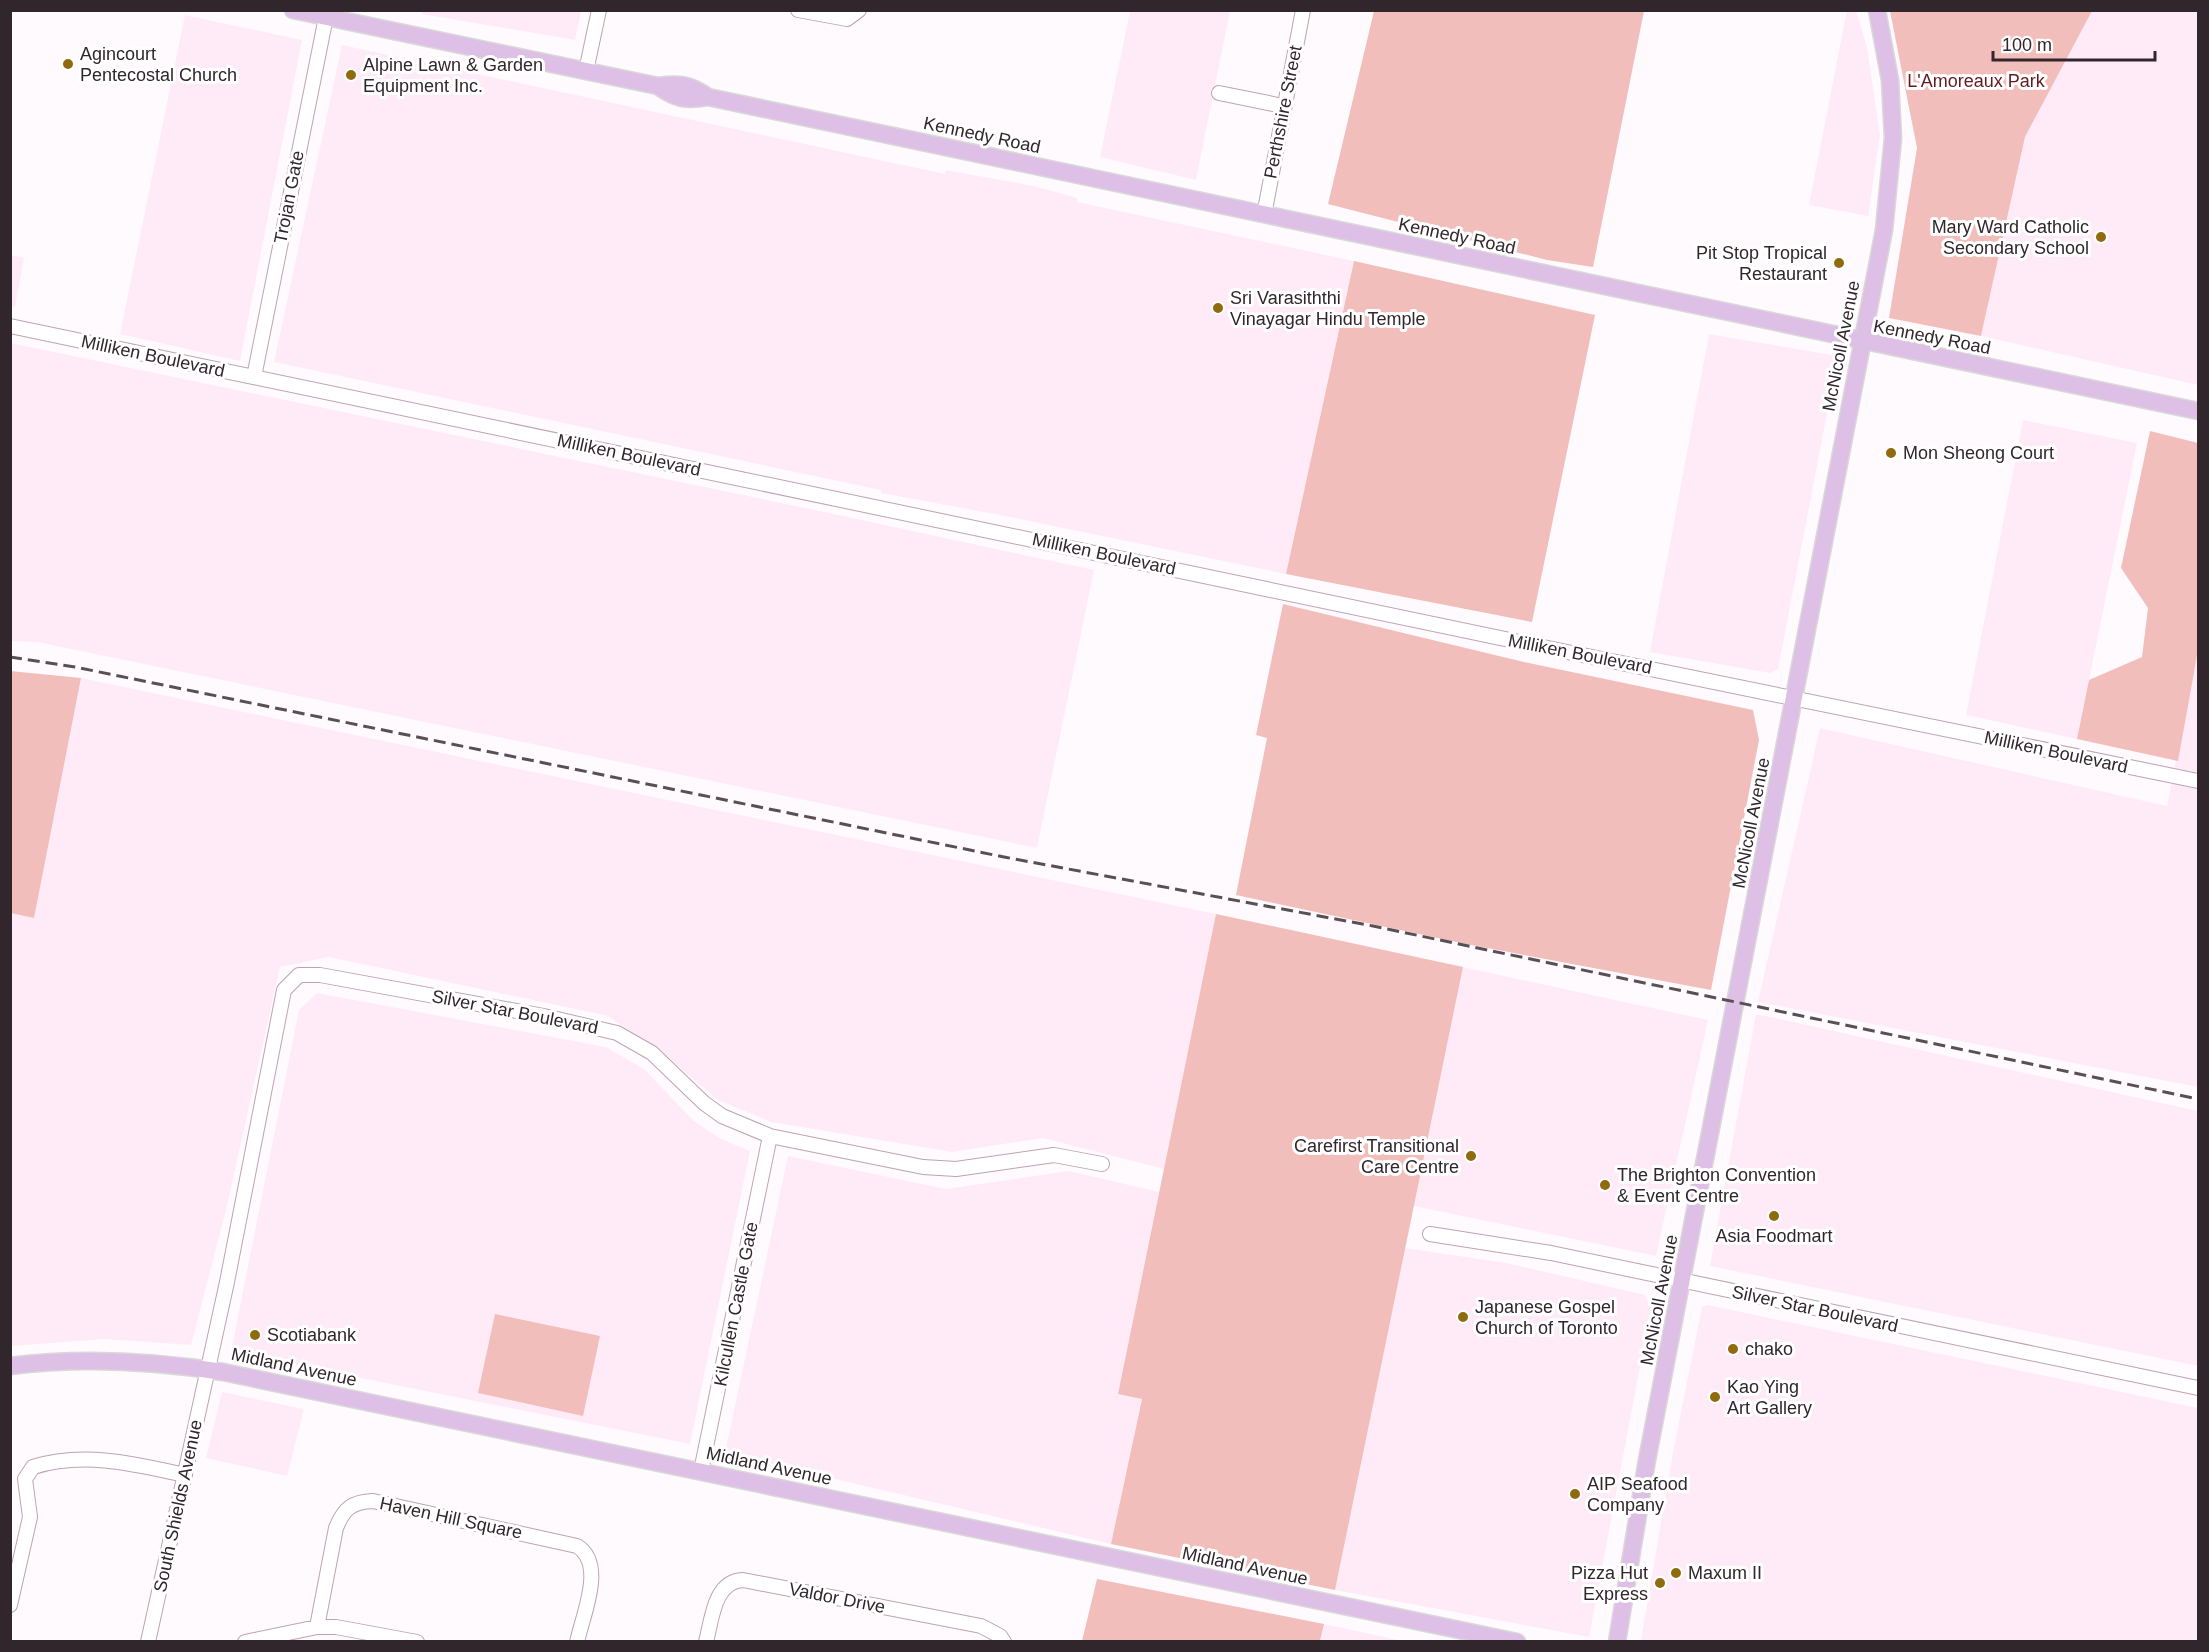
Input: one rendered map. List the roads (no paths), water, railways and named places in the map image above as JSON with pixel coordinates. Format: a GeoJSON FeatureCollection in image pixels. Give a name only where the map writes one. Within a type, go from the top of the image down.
{"type":"FeatureCollection","features":[{"type":"Feature","properties":{"kind":"main road","name":"Kennedy Road"},"geometry":{"type":"LineString","coordinates":[[293,10],[658,86],[678,83],[692,86],[708,97],[1862,342],[2199,411]]}},
{"type":"Feature","properties":{"kind":"main road","name":"McNicoll Avenue"},"geometry":{"type":"LineString","coordinates":[[1617,1641],[1647,1460],[1884,230],[1893,138],[1890,80],[1877,10]]}},
{"type":"Feature","properties":{"kind":"main road","name":"Midland Avenue"},"geometry":{"type":"LineString","coordinates":[[10,1366],[43,1362],[132,1361],[208,1370],[1517,1641]]}},
{"type":"Feature","properties":{"kind":"street"},"geometry":{"type":"LineString","coordinates":[[586,71],[599,10]]}},
{"type":"Feature","properties":{"kind":"street"},"geometry":{"type":"LineString","coordinates":[[798,10],[847,20],[859,10]]}},
{"type":"Feature","properties":{"kind":"street","name":"Perthshire Street"},"geometry":{"type":"LineString","coordinates":[[1264,214],[1303,10]]}},
{"type":"Feature","properties":{"kind":"street","name":"Trojan Gate"},"geometry":{"type":"LineString","coordinates":[[254,377],[326,17]]}},
{"type":"Feature","properties":{"kind":"street"},"geometry":{"type":"LineString","coordinates":[[1219,93],[1284,106]]}},
{"type":"Feature","properties":{"kind":"street","name":"Milliken Boulevard"},"geometry":{"type":"LineString","coordinates":[[10,326],[2199,781]]}},
{"type":"Feature","properties":{"kind":"street","name":"Silver Star Boulevard"},"geometry":{"type":"LineString","coordinates":[[208,1370],[284,990],[299,975],[320,975],[544,1016],[617,1033],[652,1053],[704,1103],[722,1116],[770,1136],[923,1167],[956,1169],[1054,1155],[1102,1164]]}},
{"type":"Feature","properties":{"kind":"street","name":"Kilcullen Castle Gate"},"geometry":{"type":"LineString","coordinates":[[702,1471],[770,1136]]}},
{"type":"Feature","properties":{"kind":"street","name":"Silver Star Boulevard"},"geometry":{"type":"LineString","coordinates":[[1430,1234],[1551,1253],[2199,1388]]}},
{"type":"Feature","properties":{"kind":"street","name":"South Shields Avenue"},"geometry":{"type":"LineString","coordinates":[[149,1641],[208,1370]]}},
{"type":"Feature","properties":{"kind":"street"},"geometry":{"type":"LineString","coordinates":[[10,1605],[30,1516],[25,1479],[33,1467],[63,1461],[115,1460],[185,1474]]}},
{"type":"Feature","properties":{"kind":"street","name":"Haven Hill Square"},"geometry":{"type":"LineString","coordinates":[[317,1627],[336,1528],[342,1514],[348,1506],[359,1502],[374,1501],[577,1546],[586,1551],[590,1558],[592,1571],[577,1641]]}},
{"type":"Feature","properties":{"kind":"street","name":"Valdor Drive"},"geometry":{"type":"LineString","coordinates":[[706,1641],[715,1604],[722,1591],[735,1580],[981,1626],[1000,1636],[1004,1641]]}},
{"type":"Feature","properties":{"kind":"street"},"geometry":{"type":"LineString","coordinates":[[245,1641],[317,1627],[353,1628],[417,1641]]}},
{"type":"Feature","properties":{"kind":"railway"},"geometry":{"type":"LineString","coordinates":[[10,657],[75,667],[1004,857],[1373,926],[2198,1099]]}},
{"type":"Feature","properties":{"kind":"place","name":"Agincourt Pentecostal Church"},"geometry":{"type":"Point","coordinates":[68,64]}},
{"type":"Feature","properties":{"kind":"place","name":"Alpine Lawn & Garden Equipment Inc."},"geometry":{"type":"Point","coordinates":[351,75]}},
{"type":"Feature","properties":{"kind":"place","name":"Mary Ward Catholic Secondary School"},"geometry":{"type":"Point","coordinates":[2101,237]}},
{"type":"Feature","properties":{"kind":"place","name":"Pit Stop Tropical Restaurant"},"geometry":{"type":"Point","coordinates":[1839,263]}},
{"type":"Feature","properties":{"kind":"place","name":"Sri Varasiththi Vinayagar Hindu Temple"},"geometry":{"type":"Point","coordinates":[1218,308]}},
{"type":"Feature","properties":{"kind":"place","name":"Mon Sheong Court"},"geometry":{"type":"Point","coordinates":[1891,453]}},
{"type":"Feature","properties":{"kind":"place","name":"Carefirst Transitional Care Centre"},"geometry":{"type":"Point","coordinates":[1471,1156]}},
{"type":"Feature","properties":{"kind":"place","name":"The Brighton Convention & Event Centre"},"geometry":{"type":"Point","coordinates":[1605,1185]}},
{"type":"Feature","properties":{"kind":"place","name":"Asia Foodmart"},"geometry":{"type":"Point","coordinates":[1774,1216]}},
{"type":"Feature","properties":{"kind":"place","name":"Japanese Gospel Church of Toronto"},"geometry":{"type":"Point","coordinates":[1463,1317]}},
{"type":"Feature","properties":{"kind":"place","name":"Scotiabank"},"geometry":{"type":"Point","coordinates":[255,1335]}},
{"type":"Feature","properties":{"kind":"place","name":"chako"},"geometry":{"type":"Point","coordinates":[1733,1349]}},
{"type":"Feature","properties":{"kind":"place","name":"Kao Ying Art Gallery"},"geometry":{"type":"Point","coordinates":[1715,1397]}},
{"type":"Feature","properties":{"kind":"place","name":"AIP Seafood Company"},"geometry":{"type":"Point","coordinates":[1575,1494]}},
{"type":"Feature","properties":{"kind":"place","name":"Maxum II"},"geometry":{"type":"Point","coordinates":[1676,1573]}},
{"type":"Feature","properties":{"kind":"place","name":"Pizza Hut Express"},"geometry":{"type":"Point","coordinates":[1660,1583]}},
{"type":"Feature","properties":{"kind":"park label","name":"L'Amoreaux Park"},"geometry":{"type":"Point","coordinates":[1976,81]}}]}
